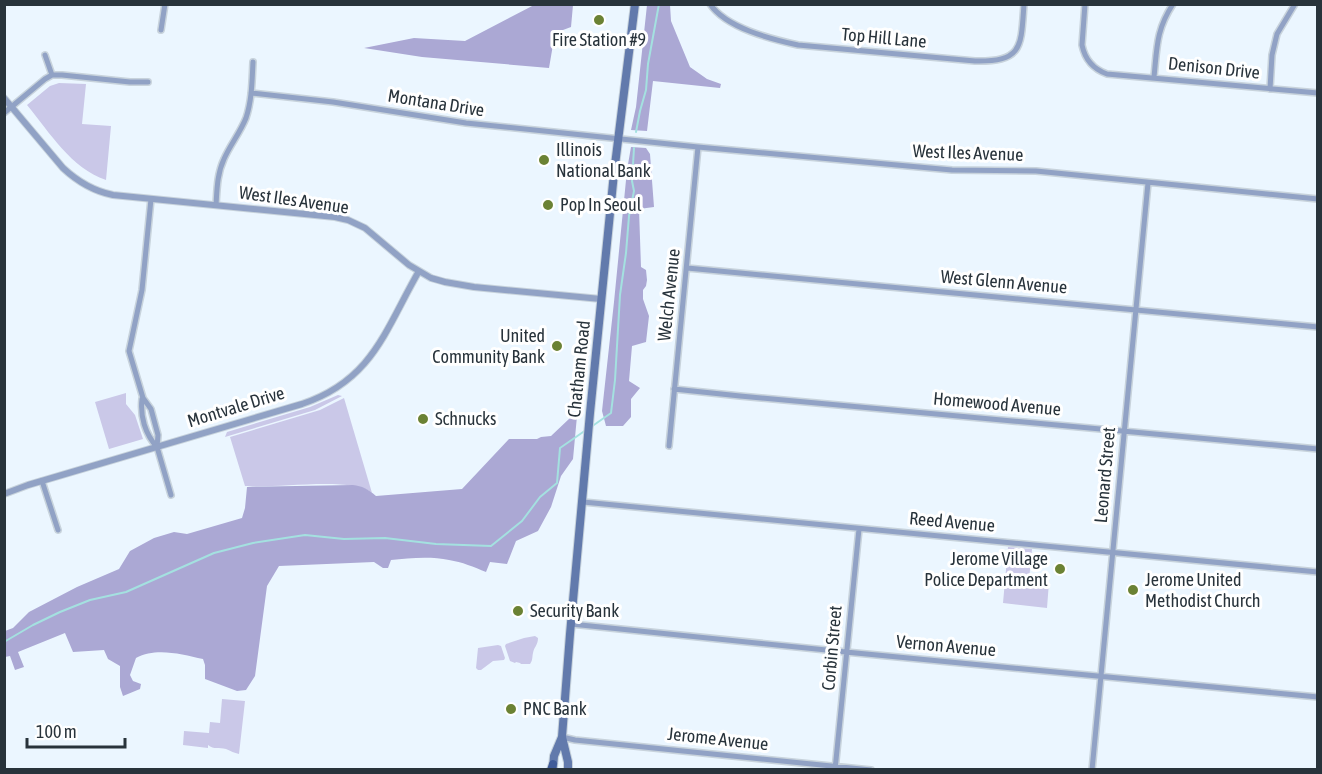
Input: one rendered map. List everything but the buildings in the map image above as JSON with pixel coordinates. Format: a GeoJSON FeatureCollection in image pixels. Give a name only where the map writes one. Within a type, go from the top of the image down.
{"type":"FeatureCollection","features":[{"type":"Feature","properties":{"kind":"main road","name":"Chatham Road"},"geometry":{"type":"LineString","coordinates":[[568,770],[562,737],[571,624],[601,299],[634,4]]}},
{"type":"Feature","properties":{"kind":"main road","name":"Chatham Road"},"geometry":{"type":"LineString","coordinates":[[552,768],[562,737]]}},
{"type":"Feature","properties":{"kind":"street","name":"Top Hill Lane"},"geometry":{"type":"LineString","coordinates":[[710,4],[718,15],[742,27],[798,45],[991,62],[1007,58],[1016,52],[1021,38],[1024,4]]}},
{"type":"Feature","properties":{"kind":"street","name":"Denison Drive"},"geometry":{"type":"LineString","coordinates":[[1085,4],[1083,51],[1087,60],[1099,71],[1107,74],[1317,93]]}},
{"type":"Feature","properties":{"kind":"street"},"geometry":{"type":"LineString","coordinates":[[1154,77],[1160,28],[1173,4]]}},
{"type":"Feature","properties":{"kind":"street"},"geometry":{"type":"LineString","coordinates":[[1270,89],[1272,56],[1277,34],[1295,4]]}},
{"type":"Feature","properties":{"kind":"street"},"geometry":{"type":"LineString","coordinates":[[161,30],[163,5]]}},
{"type":"Feature","properties":{"kind":"street"},"geometry":{"type":"LineString","coordinates":[[45,56],[52,75]]}},
{"type":"Feature","properties":{"kind":"street"},"geometry":{"type":"LineString","coordinates":[[216,205],[224,159],[247,115],[253,62]]}},
{"type":"Feature","properties":{"kind":"street"},"geometry":{"type":"LineString","coordinates":[[4,113],[52,75],[130,82],[148,81]]}},
{"type":"Feature","properties":{"kind":"street","name":"Montana Drive"},"geometry":{"type":"LineString","coordinates":[[251,93],[333,102],[466,123],[618,138]]}},
{"type":"Feature","properties":{"kind":"street","name":"West Iles Avenue"},"geometry":{"type":"LineString","coordinates":[[4,98],[73,177],[94,190],[107,194],[348,220],[365,228],[403,261],[431,278],[457,285],[601,299]]}},
{"type":"Feature","properties":{"kind":"street","name":"West Iles Avenue"},"geometry":{"type":"LineString","coordinates":[[618,138],[952,170],[1036,171],[1317,199]]}},
{"type":"Feature","properties":{"kind":"street","name":"Welch Avenue"},"geometry":{"type":"LineString","coordinates":[[669,446],[698,147]]}},
{"type":"Feature","properties":{"kind":"street","name":"Leonard Street"},"geometry":{"type":"LineString","coordinates":[[1092,770],[1148,183]]}},
{"type":"Feature","properties":{"kind":"street"},"geometry":{"type":"LineString","coordinates":[[150,199],[142,290],[129,351],[142,398],[141,411],[149,438],[157,447]]}},
{"type":"Feature","properties":{"kind":"street","name":"West Glenn Avenue"},"geometry":{"type":"LineString","coordinates":[[687,268],[1317,327]]}},
{"type":"Feature","properties":{"kind":"street","name":"Montvale Drive"},"geometry":{"type":"LineString","coordinates":[[4,494],[302,404],[324,395],[342,385],[363,366],[379,346],[419,271]]}},
{"type":"Feature","properties":{"kind":"street","name":"Homewood Avenue"},"geometry":{"type":"LineString","coordinates":[[675,389],[1317,449]]}},
{"type":"Feature","properties":{"kind":"street"},"geometry":{"type":"LineString","coordinates":[[142,398],[151,410],[158,435],[157,447],[171,495]]}},
{"type":"Feature","properties":{"kind":"street"},"geometry":{"type":"LineString","coordinates":[[42,481],[58,530]]}},
{"type":"Feature","properties":{"kind":"street","name":"Reed Avenue"},"geometry":{"type":"LineString","coordinates":[[583,502],[1317,572]]}},
{"type":"Feature","properties":{"kind":"street","name":"Corbin Street"},"geometry":{"type":"LineString","coordinates":[[836,767],[859,529]]}},
{"type":"Feature","properties":{"kind":"street","name":"Vernon Avenue"},"geometry":{"type":"LineString","coordinates":[[571,624],[1317,697]]}},
{"type":"Feature","properties":{"kind":"street","name":"Jerome Avenue"},"geometry":{"type":"LineString","coordinates":[[562,737],[871,770]]}},
{"type":"Feature","properties":{"kind":"shaded area"},"geometry":{"type":"Polygon","coordinates":[[[536,4],[573,5],[571,27],[555,33],[549,68],[422,57],[364,48],[414,38],[465,41],[536,4]]]}},
{"type":"Feature","properties":{"kind":"shaded area"},"geometry":{"type":"Polygon","coordinates":[[[647,5],[670,5],[671,21],[690,67],[707,79],[721,84],[720,88],[653,81],[647,131],[631,130],[636,107],[647,5]]]}},
{"type":"Feature","properties":{"kind":"shaded area"},"geometry":{"type":"Polygon","coordinates":[[[59,83],[86,84],[82,124],[111,126],[106,180],[82,167],[72,158],[27,105],[50,86],[59,83]]]}},
{"type":"Feature","properties":{"kind":"shaded area"},"geometry":{"type":"Polygon","coordinates":[[[631,147],[646,148],[650,154],[654,207],[639,209],[641,267],[646,270],[647,280],[643,290],[643,299],[649,316],[646,342],[632,346],[629,381],[640,388],[631,399],[631,417],[623,426],[606,426],[602,411],[631,147]]]}},
{"type":"Feature","properties":{"kind":"shaded area"},"geometry":{"type":"Polygon","coordinates":[[[126,393],[126,404],[135,415],[143,439],[109,449],[95,402],[126,393]]]}},
{"type":"Feature","properties":{"kind":"shaded area"},"geometry":{"type":"Polygon","coordinates":[[[338,395],[342,396],[315,410],[225,437],[227,432],[310,407],[338,395]]]}},
{"type":"Feature","properties":{"kind":"shaded area"},"geometry":{"type":"Polygon","coordinates":[[[344,398],[372,493],[362,488],[331,484],[245,486],[230,437],[320,410],[344,398]]]}},
{"type":"Feature","properties":{"kind":"shaded area"},"geometry":{"type":"Polygon","coordinates":[[[577,416],[573,459],[561,476],[551,507],[538,531],[516,541],[507,564],[490,562],[486,572],[459,562],[427,558],[391,560],[388,568],[383,568],[374,562],[279,566],[267,586],[255,676],[246,690],[237,691],[205,679],[203,659],[160,652],[136,658],[130,675],[133,681],[141,684],[140,689],[123,696],[120,687],[120,666],[108,659],[104,650],[73,652],[65,633],[18,652],[24,667],[15,670],[10,656],[5,657],[5,631],[13,628],[29,612],[77,587],[119,569],[130,551],[154,538],[174,532],[187,534],[242,518],[247,487],[353,485],[365,488],[376,496],[462,489],[509,439],[537,439],[551,436],[570,418],[577,416]]]}},
{"type":"Feature","properties":{"kind":"shaded area"},"geometry":{"type":"Polygon","coordinates":[[[1008,547],[1032,549],[1029,580],[1049,582],[1047,608],[1003,603],[1008,547]]]}},
{"type":"Feature","properties":{"kind":"shaded area"},"geometry":{"type":"Polygon","coordinates":[[[535,636],[538,640],[530,664],[510,661],[506,644],[535,636]]]}},
{"type":"Feature","properties":{"kind":"shaded area"},"geometry":{"type":"Polygon","coordinates":[[[501,646],[504,660],[493,661],[478,670],[476,668],[478,648],[501,646]]]}},
{"type":"Feature","properties":{"kind":"shaded area"},"geometry":{"type":"Polygon","coordinates":[[[222,699],[245,701],[239,754],[208,745],[208,748],[183,745],[184,731],[209,733],[210,722],[220,723],[222,699]]]}},
{"type":"Feature","properties":{"kind":"waterway"},"geometry":{"type":"LineString","coordinates":[[636,132],[646,90],[648,64],[659,4]]}},
{"type":"Feature","properties":{"kind":"waterway"},"geometry":{"type":"LineString","coordinates":[[591,427],[611,413],[620,295],[634,191],[632,181],[634,148]]}},
{"type":"Feature","properties":{"kind":"waterway"},"geometry":{"type":"LineString","coordinates":[[4,642],[33,625],[90,600],[126,592],[214,553],[253,543],[305,535],[491,546],[522,521],[540,497],[557,483],[560,448],[586,430]]}},
{"type":"Feature","properties":{"kind":"place","name":"Fire Station #9"},"geometry":{"type":"Point","coordinates":[599,20]}},
{"type":"Feature","properties":{"kind":"place","name":"Illinois National Bank"},"geometry":{"type":"Point","coordinates":[544,160]}},
{"type":"Feature","properties":{"kind":"place","name":"Pop In Seoul"},"geometry":{"type":"Point","coordinates":[548,205]}},
{"type":"Feature","properties":{"kind":"place","name":"United Community Bank"},"geometry":{"type":"Point","coordinates":[557,346]}},
{"type":"Feature","properties":{"kind":"place","name":"Schnucks"},"geometry":{"type":"Point","coordinates":[423,419]}},
{"type":"Feature","properties":{"kind":"place","name":"Jerome Village Police Department"},"geometry":{"type":"Point","coordinates":[1060,569]}},
{"type":"Feature","properties":{"kind":"place","name":"Jerome United Methodist Church"},"geometry":{"type":"Point","coordinates":[1133,590]}},
{"type":"Feature","properties":{"kind":"place","name":"Security Bank"},"geometry":{"type":"Point","coordinates":[518,611]}},
{"type":"Feature","properties":{"kind":"place","name":"PNC Bank"},"geometry":{"type":"Point","coordinates":[511,709]}}]}
